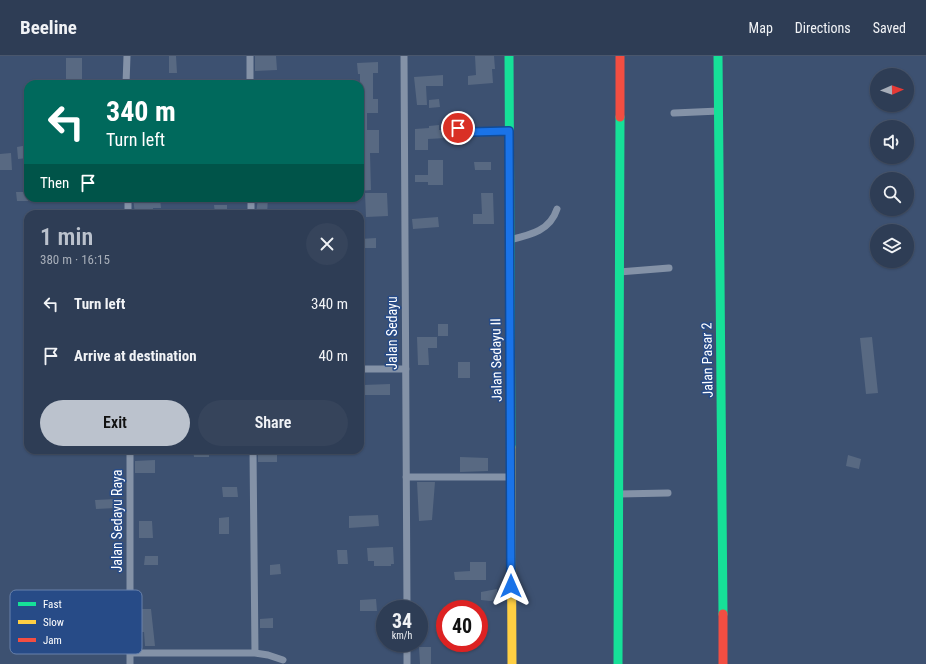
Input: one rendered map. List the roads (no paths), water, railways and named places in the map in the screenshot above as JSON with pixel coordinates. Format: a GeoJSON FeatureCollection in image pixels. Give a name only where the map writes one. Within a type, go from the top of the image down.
{"type":"FeatureCollection","features":[{"type":"Feature","properties":{"kind":"street"},"geometry":{"type":"LineString","coordinates":[[126,80],[127,56]]}},
{"type":"Feature","properties":{"kind":"street"},"geometry":{"type":"LineString","coordinates":[[250,56],[250,80]]}},
{"type":"Feature","properties":{"kind":"street","name":"Jalan Sedayu"},"geometry":{"type":"LineString","coordinates":[[404,56],[407,600]]}},
{"type":"Feature","properties":{"kind":"street","name":"Jalan Sedayu II"},"geometry":{"type":"LineString","coordinates":[[509,56],[512,664]]}},
{"type":"Feature","properties":{"kind":"street"},"geometry":{"type":"LineString","coordinates":[[618,664],[620,56]]}},
{"type":"Feature","properties":{"kind":"street","name":"Jalan Pasar 2"},"geometry":{"type":"LineString","coordinates":[[718,56],[723,664]]}},
{"type":"Feature","properties":{"kind":"street"},"geometry":{"type":"LineString","coordinates":[[674,113],[719,111]]}},
{"type":"Feature","properties":{"kind":"street"},"geometry":{"type":"LineString","coordinates":[[458,128],[471,132],[509,131]]}},
{"type":"Feature","properties":{"kind":"street"},"geometry":{"type":"LineString","coordinates":[[509,240],[524,236],[543,228],[554,219],[557,209]]}},
{"type":"Feature","properties":{"kind":"street"},"geometry":{"type":"LineString","coordinates":[[619,272],[669,268]]}},
{"type":"Feature","properties":{"kind":"street"},"geometry":{"type":"LineString","coordinates":[[364,369],[406,370]]}},
{"type":"Feature","properties":{"kind":"street","name":"Jalan Sedayu Raya"},"geometry":{"type":"LineString","coordinates":[[130,454],[130,590]]}},
{"type":"Feature","properties":{"kind":"street"},"geometry":{"type":"LineString","coordinates":[[253,454],[255,653]]}},
{"type":"Feature","properties":{"kind":"street"},"geometry":{"type":"LineString","coordinates":[[406,477],[510,478]]}},
{"type":"Feature","properties":{"kind":"street"},"geometry":{"type":"LineString","coordinates":[[618,494],[668,493]]}},
{"type":"Feature","properties":{"kind":"street"},"geometry":{"type":"LineString","coordinates":[[407,652],[407,664]]}},
{"type":"Feature","properties":{"kind":"street"},"geometry":{"type":"LineString","coordinates":[[142,653],[255,653],[283,660]]}}]}
